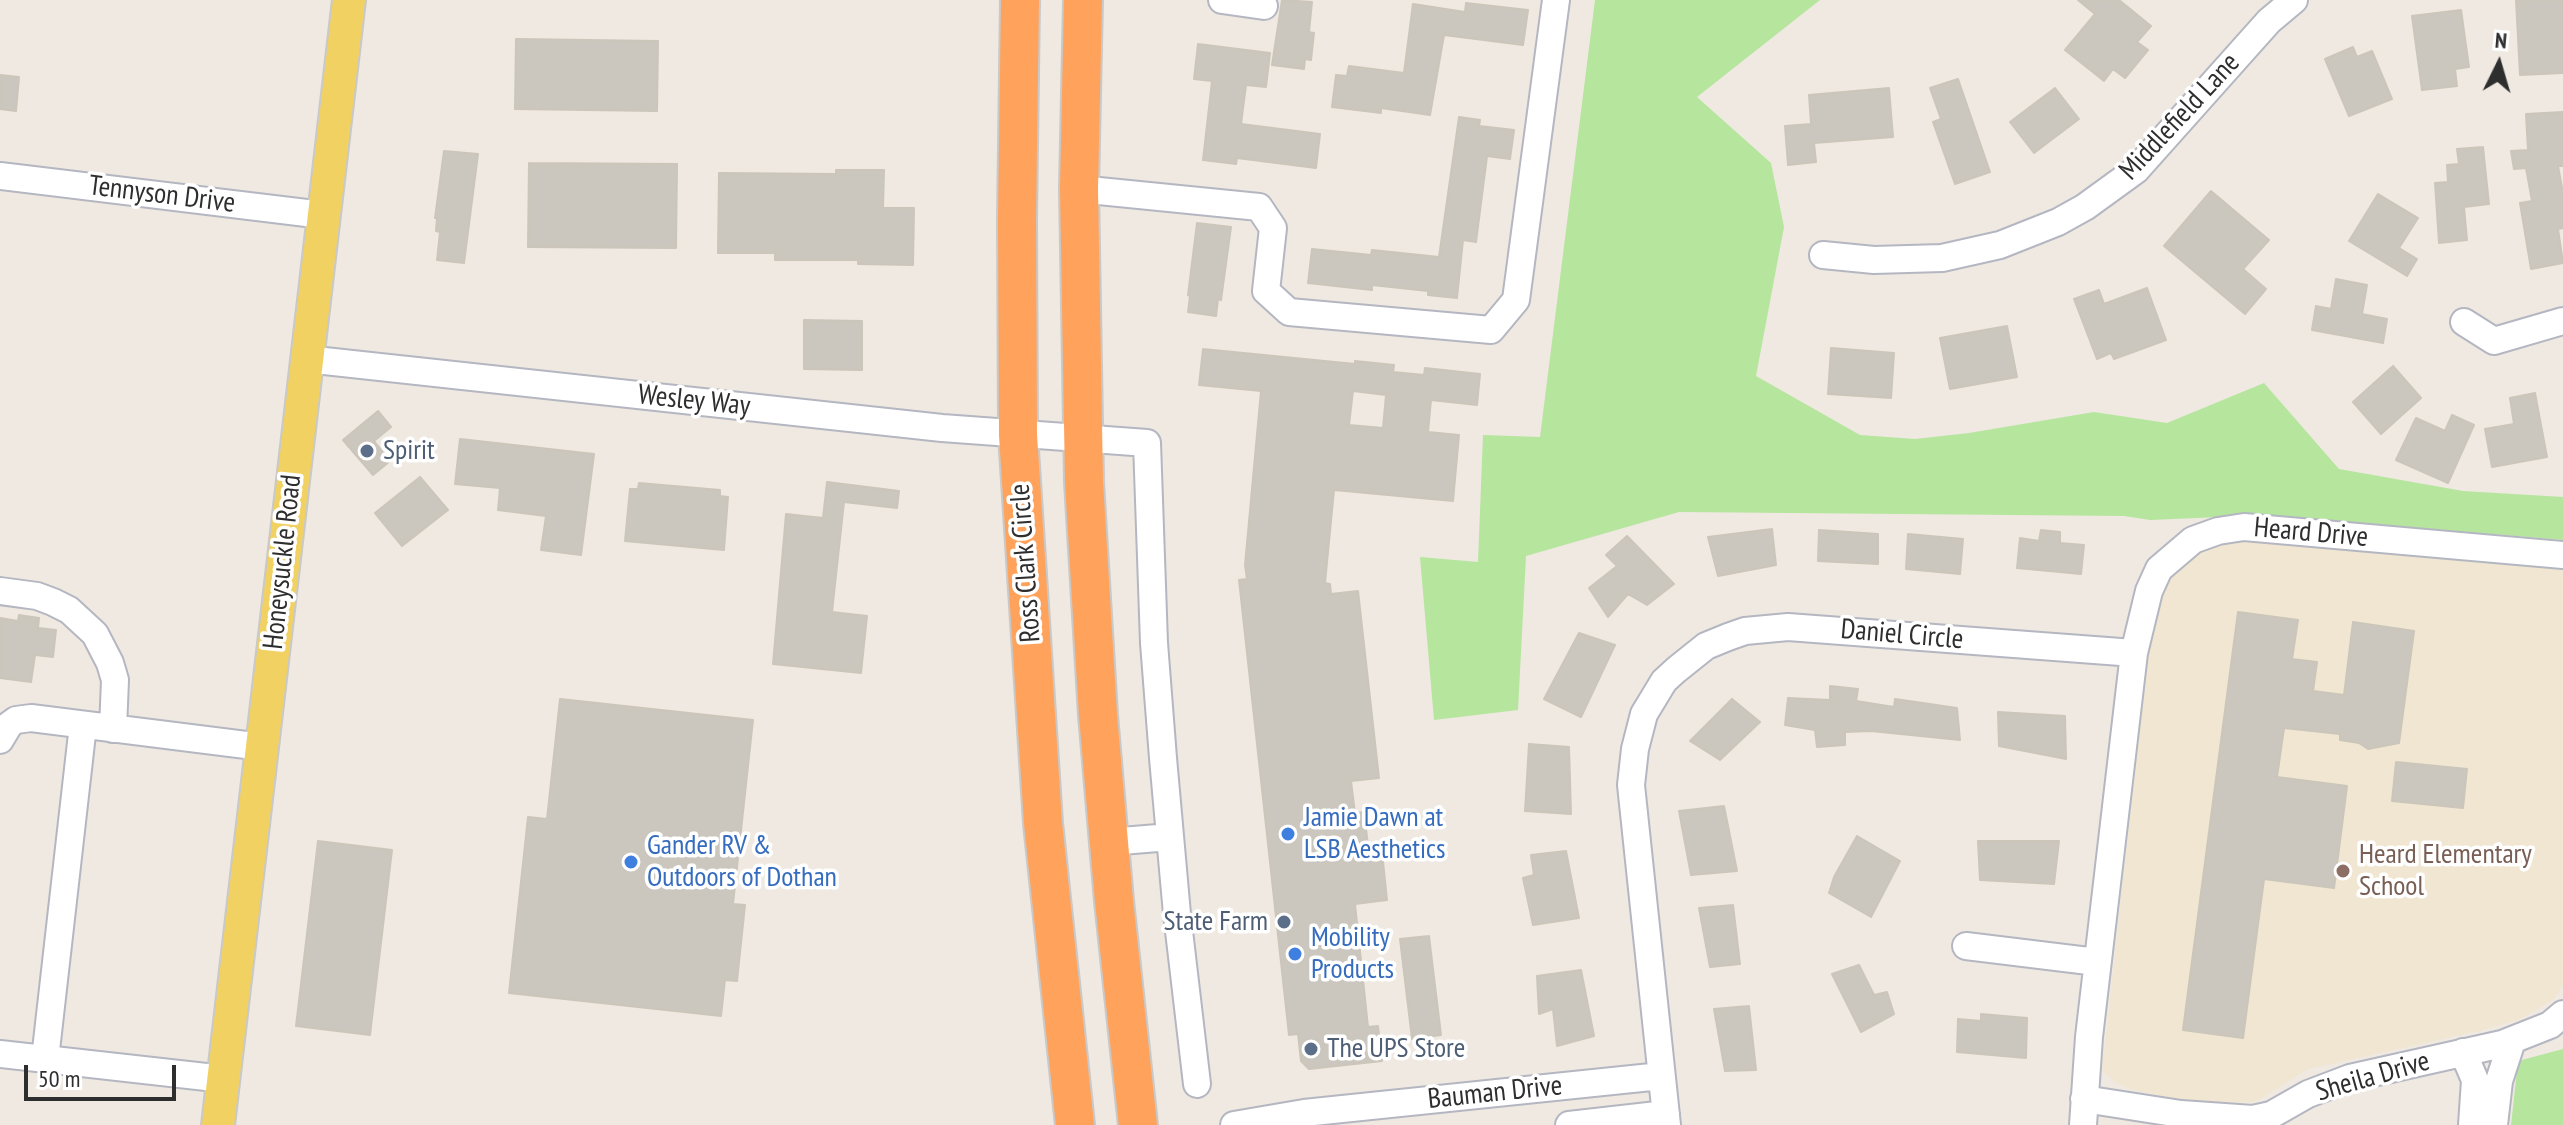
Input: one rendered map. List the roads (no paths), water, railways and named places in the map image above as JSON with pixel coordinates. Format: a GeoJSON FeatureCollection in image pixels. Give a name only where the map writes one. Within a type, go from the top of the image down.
{"type":"FeatureCollection","features":[{"type":"Feature","properties":{"kind":"highway","name":"Ross Clark Circle"},"geometry":{"type":"LineString","coordinates":[[1020,0],[1018,435],[1043,823],[1075,1125]]}},
{"type":"Feature","properties":{"kind":"highway"},"geometry":{"type":"LineString","coordinates":[[1083,0],[1079,189],[1083,437],[1097,699],[1138,1125]]}},
{"type":"Feature","properties":{"kind":"main road","name":"Honeysuckle Road"},"geometry":{"type":"LineString","coordinates":[[218,1125],[349,0]]}},
{"type":"Feature","properties":{"kind":"street"},"geometry":{"type":"LineString","coordinates":[[1222,0],[1264,6]]}},
{"type":"Feature","properties":{"kind":"street"},"geometry":{"type":"LineString","coordinates":[[1079,189],[1259,207],[1273,228],[1266,291],[1289,312],[1491,330],[1516,300],[1556,0]]}},
{"type":"Feature","properties":{"kind":"street","name":"Middlefield Lane"},"geometry":{"type":"LineString","coordinates":[[1823,255],[1874,260],[1942,258],[2000,245],[2058,222],[2094,201],[2136,170],[2269,21],[2294,0]]}},
{"type":"Feature","properties":{"kind":"street","name":"Tennyson Drive"},"geometry":{"type":"LineString","coordinates":[[0,176],[323,215]]}},
{"type":"Feature","properties":{"kind":"street"},"geometry":{"type":"LineString","coordinates":[[2464,322],[2494,341],[2563,321]]}},
{"type":"Feature","properties":{"kind":"street","name":"Wesley Way"},"geometry":{"type":"LineString","coordinates":[[306,359],[1018,435],[1147,443],[1154,643],[1170,837]]}},
{"type":"Feature","properties":{"kind":"street","name":"Heard Drive"},"geometry":{"type":"LineString","coordinates":[[2134,653],[2149,591],[2159,569],[2193,540],[2218,531],[2244,527],[2563,555]]}},
{"type":"Feature","properties":{"kind":"street"},"geometry":{"type":"LineString","coordinates":[[0,591],[37,596],[53,602],[76,615],[95,634],[115,680],[113,729]]}},
{"type":"Feature","properties":{"kind":"street","name":"Daniel Circle"},"geometry":{"type":"LineString","coordinates":[[1666,1120],[1632,810],[1632,769],[1644,714],[1664,681],[1706,646],[1745,631],[1788,627],[2134,653]]}},
{"type":"Feature","properties":{"kind":"street"},"geometry":{"type":"LineString","coordinates":[[2084,1112],[2097,962],[2134,653]]}},
{"type":"Feature","properties":{"kind":"street"},"geometry":{"type":"LineString","coordinates":[[0,740],[9,725],[23,718],[262,747]]}},
{"type":"Feature","properties":{"kind":"street"},"geometry":{"type":"LineString","coordinates":[[45,1059],[83,725]]}},
{"type":"Feature","properties":{"kind":"street"},"geometry":{"type":"LineString","coordinates":[[1109,842],[1170,837],[1197,1084]]}},
{"type":"Feature","properties":{"kind":"street"},"geometry":{"type":"LineString","coordinates":[[1966,946],[2097,962]]}},
{"type":"Feature","properties":{"kind":"street","name":"Sheila Drive"},"geometry":{"type":"LineString","coordinates":[[2084,1112],[2253,1119],[2271,1115],[2308,1094],[2350,1078],[2512,1041],[2550,1025],[2563,1014]]}},
{"type":"Feature","properties":{"kind":"street"},"geometry":{"type":"LineString","coordinates":[[2494,1125],[2499,1081],[2512,1041]]}},
{"type":"Feature","properties":{"kind":"street"},"geometry":{"type":"LineString","coordinates":[[2463,1052],[2475,1080],[2472,1125]]}},
{"type":"Feature","properties":{"kind":"street"},"geometry":{"type":"LineString","coordinates":[[0,1054],[224,1079]]}},
{"type":"Feature","properties":{"kind":"street","name":"Bauman Drive"},"geometry":{"type":"LineString","coordinates":[[1234,1125],[1304,1113],[1661,1076]]}},
{"type":"Feature","properties":{"kind":"street","name":"Bauman Drive"},"geometry":{"type":"LineString","coordinates":[[1569,1125],[1666,1120]]}},
{"type":"Feature","properties":{"kind":"place","name":"Spirit"},"geometry":{"type":"Point","coordinates":[367,451]}},
{"type":"Feature","properties":{"kind":"place","name":"Jamie Dawn at LSB Aesthetics"},"geometry":{"type":"Point","coordinates":[1288,834]}},
{"type":"Feature","properties":{"kind":"place","name":"Gander RV & Outdoors of Dothan"},"geometry":{"type":"Point","coordinates":[631,862]}},
{"type":"Feature","properties":{"kind":"place","name":"Heard Elementary School"},"geometry":{"type":"Point","coordinates":[2343,871]}},
{"type":"Feature","properties":{"kind":"place","name":"State Farm"},"geometry":{"type":"Point","coordinates":[1284,922]}},
{"type":"Feature","properties":{"kind":"place","name":"Mobility Products"},"geometry":{"type":"Point","coordinates":[1295,954]}},
{"type":"Feature","properties":{"kind":"place","name":"The UPS Store"},"geometry":{"type":"Point","coordinates":[1311,1049]}}]}
